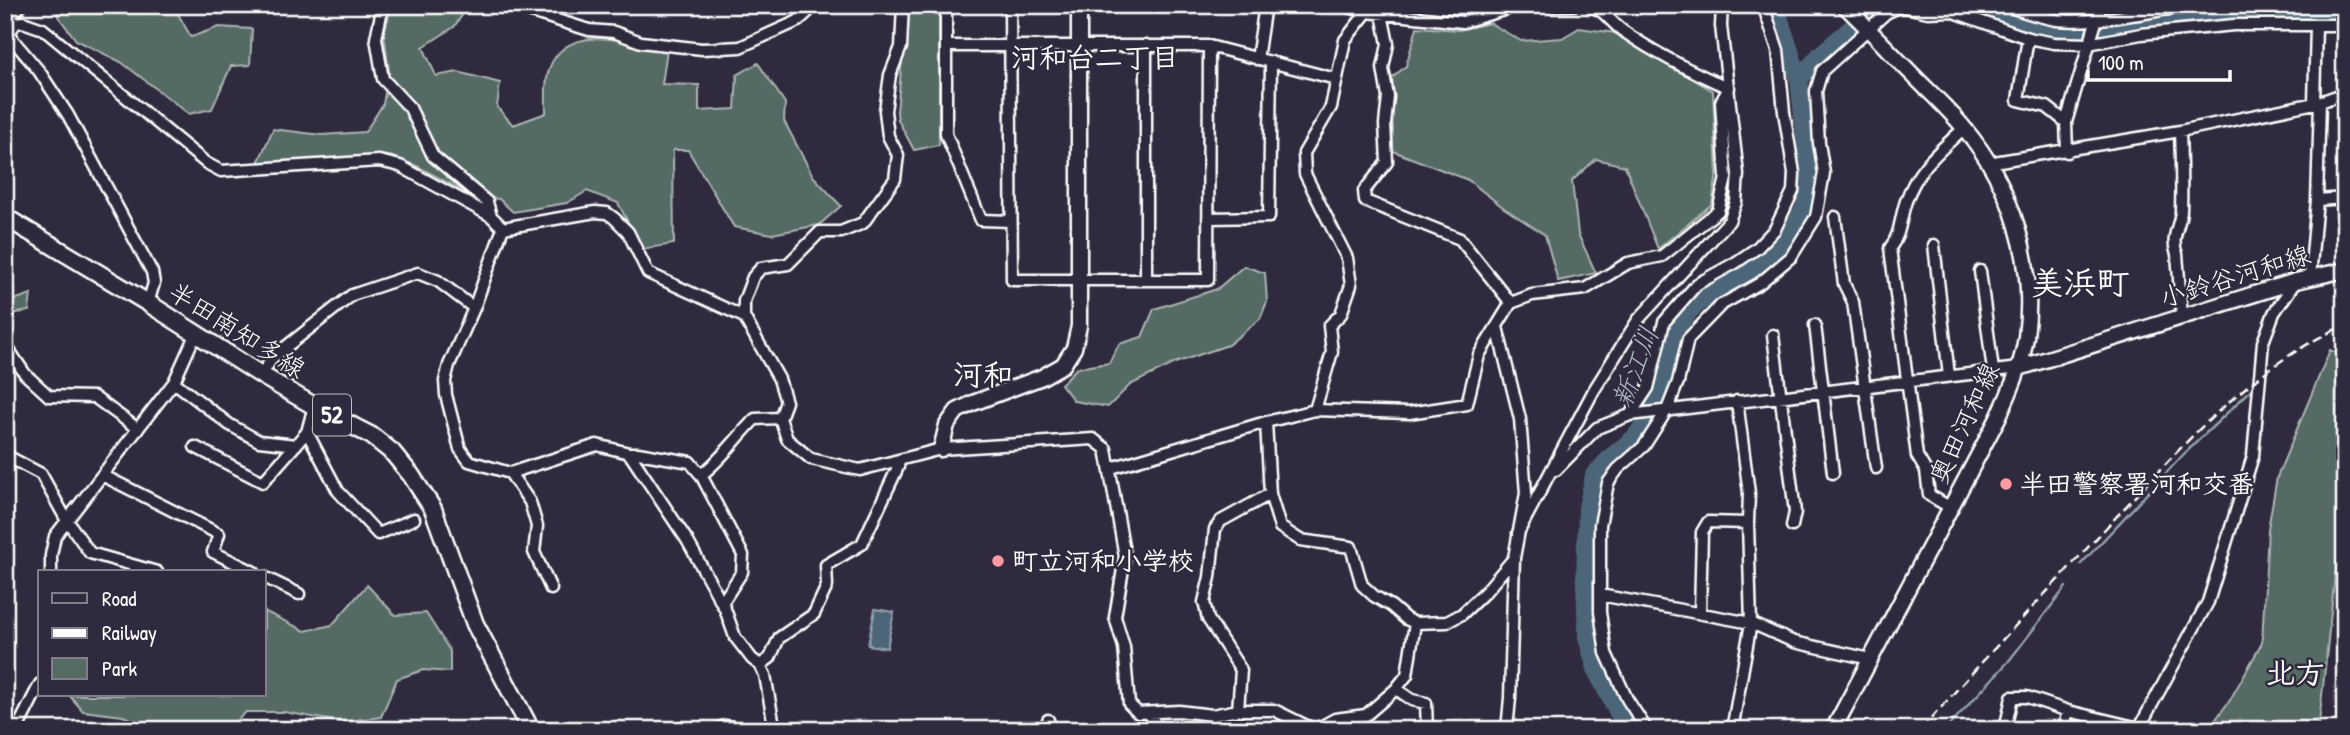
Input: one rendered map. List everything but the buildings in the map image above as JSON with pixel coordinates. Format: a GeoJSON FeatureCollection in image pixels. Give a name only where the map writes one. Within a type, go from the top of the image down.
{"type":"FeatureCollection","features":[{"type":"Feature","properties":{"kind":"highway"},"geometry":{"type":"LineString","coordinates":[[5,13],[16,5]]}},
{"type":"Feature","properties":{"kind":"main road"},"geometry":{"type":"LineString","coordinates":[[941,449],[947,425],[957,411],[1042,377],[1063,365],[1074,348],[1079,326],[1079,5]]}},
{"type":"Feature","properties":{"kind":"main road","name":"奥田河和線"},"geometry":{"type":"LineString","coordinates":[[1833,730],[1998,418],[2019,368],[2028,299],[2018,228],[2009,202],[1988,163],[1964,128],[1868,30],[1850,7]]}},
{"type":"Feature","properties":{"kind":"main road","name":"半田南知多線"},"geometry":{"type":"LineString","coordinates":[[5,217],[261,375],[372,436],[392,452],[433,509],[475,624],[530,730]]}},
{"type":"Feature","properties":{"kind":"main road","name":"小鈴谷河和線"},"geometry":{"type":"LineString","coordinates":[[2019,368],[2303,279],[2345,270]]}},
{"type":"Feature","properties":{"kind":"street"},"geometry":{"type":"LineString","coordinates":[[383,5],[376,38],[383,79],[410,108],[433,156],[487,202],[491,216]]}},
{"type":"Feature","properties":{"kind":"street"},"geometry":{"type":"LineString","coordinates":[[509,5],[589,30],[614,32],[641,42],[702,49],[740,47],[798,22],[816,5]]}},
{"type":"Feature","properties":{"kind":"street"},"geometry":{"type":"LineString","coordinates":[[903,5],[901,47],[890,75],[884,110],[888,136],[898,155],[895,179],[863,223],[841,232],[820,232],[788,264],[761,268],[753,277],[744,301],[744,317],[779,379],[786,402],[780,418],[787,439],[811,459],[860,470],[941,449],[1093,439],[1106,449],[1125,557],[1115,617],[1124,647],[1129,704],[1139,713],[1179,710],[1212,715],[1238,710],[1274,710],[1315,730],[1335,719],[1366,715],[1408,675],[1415,623]]}},
{"type":"Feature","properties":{"kind":"street"},"geometry":{"type":"LineString","coordinates":[[946,5],[946,134],[981,220],[1011,220]]}},
{"type":"Feature","properties":{"kind":"street"},"geometry":{"type":"LineString","coordinates":[[1010,5],[1012,280],[1208,279],[1209,46]]}},
{"type":"Feature","properties":{"kind":"street"},"geometry":{"type":"LineString","coordinates":[[1257,59],[1265,5]]}},
{"type":"Feature","properties":{"kind":"street"},"geometry":{"type":"LineString","coordinates":[[1341,5],[1382,14],[1463,22],[1514,7],[1574,5]]}},
{"type":"Feature","properties":{"kind":"street"},"geometry":{"type":"LineString","coordinates":[[1589,5],[1602,10],[1621,29],[1692,72],[1729,88]]}},
{"type":"Feature","properties":{"kind":"street"},"geometry":{"type":"LineString","coordinates":[[1518,533],[1594,390],[1639,320],[1729,221],[1736,202],[1738,174],[1721,26],[1723,5]]}},
{"type":"Feature","properties":{"kind":"street"},"geometry":{"type":"LineString","coordinates":[[1634,414],[1648,387],[1664,322],[1697,284],[1757,248],[1775,229],[1793,191],[1794,173],[1778,50],[1763,5]]}},
{"type":"Feature","properties":{"kind":"street"},"geometry":{"type":"LineString","coordinates":[[2004,5],[2058,20],[2097,21],[2196,5]]}},
{"type":"Feature","properties":{"kind":"street"},"geometry":{"type":"LineString","coordinates":[[2067,152],[2066,122],[2101,5]]}},
{"type":"Feature","properties":{"kind":"street"},"geometry":{"type":"LineString","coordinates":[[1647,730],[1627,699],[1606,653],[1600,612],[1600,525],[1608,483],[1618,469],[1644,446],[1667,410],[1678,382],[1688,339],[1721,305],[1760,283],[1791,257],[1816,217],[1825,173],[1819,143],[1816,91],[1822,71],[1886,13],[1900,6],[1928,12],[1951,11],[2028,38],[2054,43],[2088,44],[2141,34],[2234,25],[2344,29]]}},
{"type":"Feature","properties":{"kind":"street"},"geometry":{"type":"LineString","coordinates":[[1315,410],[1332,352],[1329,326],[1341,314],[1351,285],[1348,258],[1305,174],[1304,153],[1331,107],[1345,40],[1367,9]]}},
{"type":"Feature","properties":{"kind":"street"},"geometry":{"type":"LineString","coordinates":[[1382,14],[1388,44],[1383,68],[1388,97],[1385,124],[1387,162],[1364,191],[1365,201],[1460,239],[1511,303]]}},
{"type":"Feature","properties":{"kind":"street"},"geometry":{"type":"LineString","coordinates":[[148,303],[154,283],[152,272],[68,115],[13,40],[10,31],[16,23],[23,22],[43,29],[206,163],[221,171],[379,161],[400,166],[491,216],[503,228],[517,228],[594,212],[607,213],[628,232],[648,273],[744,317]]}},
{"type":"Feature","properties":{"kind":"street"},"geometry":{"type":"LineString","coordinates":[[2005,730],[2012,697],[2027,698],[2138,729],[2208,602],[2253,456],[2263,342],[2274,313],[2303,279],[2317,200],[2316,26]]}},
{"type":"Feature","properties":{"kind":"street"},"geometry":{"type":"LineString","coordinates":[[2028,38],[2018,100],[2047,107],[2066,122]]}},
{"type":"Feature","properties":{"kind":"street"},"geometry":{"type":"LineString","coordinates":[[1146,45],[1146,280]]}},
{"type":"Feature","properties":{"kind":"street"},"geometry":{"type":"LineString","coordinates":[[947,46],[1209,46],[1336,79]]}},
{"type":"Feature","properties":{"kind":"street"},"geometry":{"type":"LineString","coordinates":[[1208,218],[1269,217],[1271,62]]}},
{"type":"Feature","properties":{"kind":"street"},"geometry":{"type":"LineString","coordinates":[[1111,468],[1315,410],[1409,413],[1467,404],[1479,355],[1511,303],[1532,295],[1585,289],[1628,263],[1662,256],[1718,211],[1726,178],[1721,103],[1729,88]]}},
{"type":"Feature","properties":{"kind":"street"},"geometry":{"type":"LineString","coordinates":[[1988,163],[2067,152],[2180,131],[2317,102],[2345,93]]}},
{"type":"Feature","properties":{"kind":"street"},"geometry":{"type":"LineString","coordinates":[[1951,508],[1929,495],[1926,471],[1917,456],[1889,248],[1897,239],[1905,202],[1920,170],[1964,128]]}},
{"type":"Feature","properties":{"kind":"street"},"geometry":{"type":"LineString","coordinates":[[2180,131],[2181,215],[2175,233],[2175,251],[2182,316]]}},
{"type":"Feature","properties":{"kind":"street"},"geometry":{"type":"LineString","coordinates":[[2317,200],[2345,198]]}},
{"type":"Feature","properties":{"kind":"street"},"geometry":{"type":"LineString","coordinates":[[1835,217],[1844,284],[1853,302],[1876,468]]}},
{"type":"Feature","properties":{"kind":"street"},"geometry":{"type":"LineString","coordinates":[[503,228],[445,381],[460,449],[468,461],[510,473],[597,445],[629,453],[686,460],[695,465],[743,555],[742,572],[722,603]]}},
{"type":"Feature","properties":{"kind":"street"},"geometry":{"type":"LineString","coordinates":[[1934,245],[1950,376]]}},
{"type":"Feature","properties":{"kind":"street"},"geometry":{"type":"LineString","coordinates":[[1980,271],[1993,371]]}},
{"type":"Feature","properties":{"kind":"street"},"geometry":{"type":"LineString","coordinates":[[261,375],[273,357],[352,295],[418,273],[438,281],[474,308]]}},
{"type":"Feature","properties":{"kind":"street"},"geometry":{"type":"LineString","coordinates":[[1815,325],[1833,473]]}},
{"type":"Feature","properties":{"kind":"street"},"geometry":{"type":"LineString","coordinates":[[1497,327],[1520,419],[1526,493],[1514,558],[1507,730]]}},
{"type":"Feature","properties":{"kind":"street"},"geometry":{"type":"LineString","coordinates":[[51,570],[55,536],[174,383],[195,333]]}},
{"type":"Feature","properties":{"kind":"street"},"geometry":{"type":"LineString","coordinates":[[1773,335],[1795,512],[1792,526]]}},
{"type":"Feature","properties":{"kind":"street"},"geometry":{"type":"LineString","coordinates":[[5,344],[25,374],[49,396],[94,397],[138,429]]}},
{"type":"Feature","properties":{"kind":"street"},"geometry":{"type":"LineString","coordinates":[[1549,478],[1597,428],[1634,414],[2019,368]]}},
{"type":"Feature","properties":{"kind":"street"},"geometry":{"type":"LineString","coordinates":[[174,383],[230,425],[259,441],[296,445]]}},
{"type":"Feature","properties":{"kind":"street"},"geometry":{"type":"LineString","coordinates":[[1732,730],[1751,623],[1749,493],[1737,401]]}},
{"type":"Feature","properties":{"kind":"street"},"geometry":{"type":"LineString","coordinates":[[195,447],[262,482],[307,432],[314,406]]}},
{"type":"Feature","properties":{"kind":"street"},"geometry":{"type":"LineString","coordinates":[[701,475],[720,460],[731,442],[755,419],[780,418]]}},
{"type":"Feature","properties":{"kind":"street"},"geometry":{"type":"LineString","coordinates":[[1266,422],[1270,494],[1280,527],[1300,540],[1351,547],[1362,585],[1406,619],[1415,623],[1447,622],[1462,614],[1514,558]]}},
{"type":"Feature","properties":{"kind":"street"},"geometry":{"type":"LineString","coordinates":[[307,432],[338,491],[378,534],[414,519]]}},
{"type":"Feature","properties":{"kind":"street"},"geometry":{"type":"LineString","coordinates":[[629,453],[687,540],[722,603],[735,637],[760,665],[765,675],[773,720],[771,730]]}},
{"type":"Feature","properties":{"kind":"street"},"geometry":{"type":"LineString","coordinates":[[5,455],[41,474],[66,519],[90,553],[150,570]]}},
{"type":"Feature","properties":{"kind":"street"},"geometry":{"type":"LineString","coordinates":[[760,665],[770,658],[779,638],[814,614],[827,586],[826,565],[863,544],[900,460]]}},
{"type":"Feature","properties":{"kind":"street"},"geometry":{"type":"LineString","coordinates":[[510,473],[530,502],[537,526],[534,552],[551,589]]}},
{"type":"Feature","properties":{"kind":"street"},"geometry":{"type":"LineString","coordinates":[[102,475],[219,534],[213,552],[250,570]]}},
{"type":"Feature","properties":{"kind":"street"},"geometry":{"type":"LineString","coordinates":[[1238,710],[1241,670],[1208,619],[1204,602],[1210,577],[1215,529],[1222,521],[1270,494]]}},
{"type":"Feature","properties":{"kind":"street"},"geometry":{"type":"LineString","coordinates":[[1700,613],[1702,532],[1708,522],[1748,523]]}},
{"type":"Feature","properties":{"kind":"street"},"geometry":{"type":"LineString","coordinates":[[266,578],[299,594]]}},
{"type":"Feature","properties":{"kind":"street"},"geometry":{"type":"LineString","coordinates":[[1600,595],[1751,623],[1794,642],[1870,659]]}},
{"type":"Feature","properties":{"kind":"street"},"geometry":{"type":"LineString","coordinates":[[14,730],[17,729],[38,688]]}},
{"type":"Feature","properties":{"kind":"street"},"geometry":{"type":"LineString","coordinates":[[1396,689],[1412,700],[1426,703],[1427,730]]}},
{"type":"Feature","properties":{"kind":"street"},"geometry":{"type":"LineString","coordinates":[[2063,730],[2068,710]]}},
{"type":"Feature","properties":{"kind":"street"},"geometry":{"type":"LineString","coordinates":[[1149,713],[1159,730]]}},
{"type":"Feature","properties":{"kind":"street"},"geometry":{"type":"LineString","coordinates":[[715,730],[726,726],[755,730]]}},
{"type":"Feature","properties":{"kind":"green space"},"geometry":{"type":"Polygon","coordinates":[[[56,5],[173,5],[191,37],[219,27],[252,29],[250,65],[231,66],[212,109],[189,114],[121,62],[76,40],[58,16],[56,5]]]}},
{"type":"Feature","properties":{"kind":"green space"},"geometry":{"type":"Polygon","coordinates":[[[392,5],[469,5],[454,27],[423,47],[436,76],[458,72],[500,83],[497,107],[513,125],[546,113],[546,85],[551,65],[564,48],[576,42],[607,39],[667,50],[662,84],[699,85],[699,111],[735,109],[737,75],[758,63],[785,103],[784,121],[813,176],[841,206],[819,225],[772,234],[734,227],[688,150],[673,150],[674,244],[642,249],[618,203],[587,191],[567,203],[513,212],[499,199],[472,196],[417,166],[390,156],[257,165],[273,129],[322,135],[365,132],[383,104],[389,72],[384,33],[392,5]]]}},
{"type":"Feature","properties":{"kind":"green space"},"geometry":{"type":"Polygon","coordinates":[[[907,7],[939,9],[939,145],[914,150],[898,120],[897,112],[907,7]]]}},
{"type":"Feature","properties":{"kind":"green space"},"geometry":{"type":"Polygon","coordinates":[[[1490,23],[1521,41],[1562,38],[1579,28],[1616,33],[1713,91],[1717,174],[1712,204],[1658,249],[1625,166],[1596,159],[1572,181],[1578,234],[1596,273],[1558,281],[1545,235],[1468,180],[1393,151],[1392,78],[1406,66],[1417,27],[1459,30],[1490,23]]]}},
{"type":"Feature","properties":{"kind":"green space"},"geometry":{"type":"Polygon","coordinates":[[[1244,266],[1265,273],[1267,302],[1260,319],[1228,345],[1175,363],[1130,385],[1108,407],[1074,401],[1061,384],[1077,368],[1109,363],[1119,344],[1142,337],[1154,309],[1217,289],[1244,266]]]}},
{"type":"Feature","properties":{"kind":"green space"},"geometry":{"type":"Polygon","coordinates":[[[31,294],[29,311],[5,315],[5,303],[31,294]]]}},
{"type":"Feature","properties":{"kind":"green space"},"geometry":{"type":"Polygon","coordinates":[[[2330,350],[2345,357],[2345,548],[2336,566],[2319,724],[2285,730],[2208,730],[2230,700],[2262,643],[2268,529],[2277,477],[2330,350]]]}},
{"type":"Feature","properties":{"kind":"green space"},"geometry":{"type":"Polygon","coordinates":[[[367,585],[395,615],[426,613],[450,651],[450,672],[423,670],[397,679],[381,717],[340,722],[284,712],[246,712],[229,728],[198,724],[194,730],[155,730],[123,716],[83,711],[70,696],[266,696],[266,612],[305,631],[332,625],[367,585]]]}},
{"type":"Feature","properties":{"kind":"water"},"geometry":{"type":"Polygon","coordinates":[[[875,609],[894,612],[887,648],[868,645],[875,609]]]}},
{"type":"Feature","properties":{"kind":"waterway","name":"新江川"},"geometry":{"type":"LineString","coordinates":[[1627,730],[1597,672],[1587,637],[1587,508],[1594,475],[1634,438],[1648,420],[1666,377],[1670,340],[1689,311],[1717,288],[1757,268],[1786,241],[1805,207],[1809,171],[1799,79],[1775,5]]}},
{"type":"Feature","properties":{"kind":"waterway","name":"新江川"},"geometry":{"type":"LineString","coordinates":[[1799,79],[1821,54],[1878,5]]}},
{"type":"Feature","properties":{"kind":"waterway","name":"新江川"},"geometry":{"type":"LineString","coordinates":[[1970,5],[2053,31],[2084,33],[2217,15],[2345,15]]}},
{"type":"Feature","properties":{"kind":"waterway"},"geometry":{"type":"LineString","coordinates":[[2081,564],[2183,455],[2251,390]]}},
{"type":"Feature","properties":{"kind":"waterway"},"geometry":{"type":"LineString","coordinates":[[1945,730],[2008,662],[2066,587]]}},
{"type":"Feature","properties":{"kind":"railway"},"geometry":{"type":"LineString","coordinates":[[1921,730],[2158,472],[2214,415],[2276,365],[2309,343],[2345,325]]}},
{"type":"Feature","properties":{"kind":"place","name":"半田警察署河和交番"},"geometry":{"type":"Point","coordinates":[2006,484]}},
{"type":"Feature","properties":{"kind":"place","name":"町立河和小学校"},"geometry":{"type":"Point","coordinates":[998,561]}},
{"type":"Feature","properties":{"kind":"district","name":"河和台二丁目"},"geometry":{"type":"Point","coordinates":[1095,57]}},
{"type":"Feature","properties":{"kind":"district","name":"美浜町"},"geometry":{"type":"Point","coordinates":[2080,282]}},
{"type":"Feature","properties":{"kind":"district","name":"河和"},"geometry":{"type":"Point","coordinates":[983,375]}},
{"type":"Feature","properties":{"kind":"district","name":"北方"},"geometry":{"type":"Point","coordinates":[2295,673]}}]}
